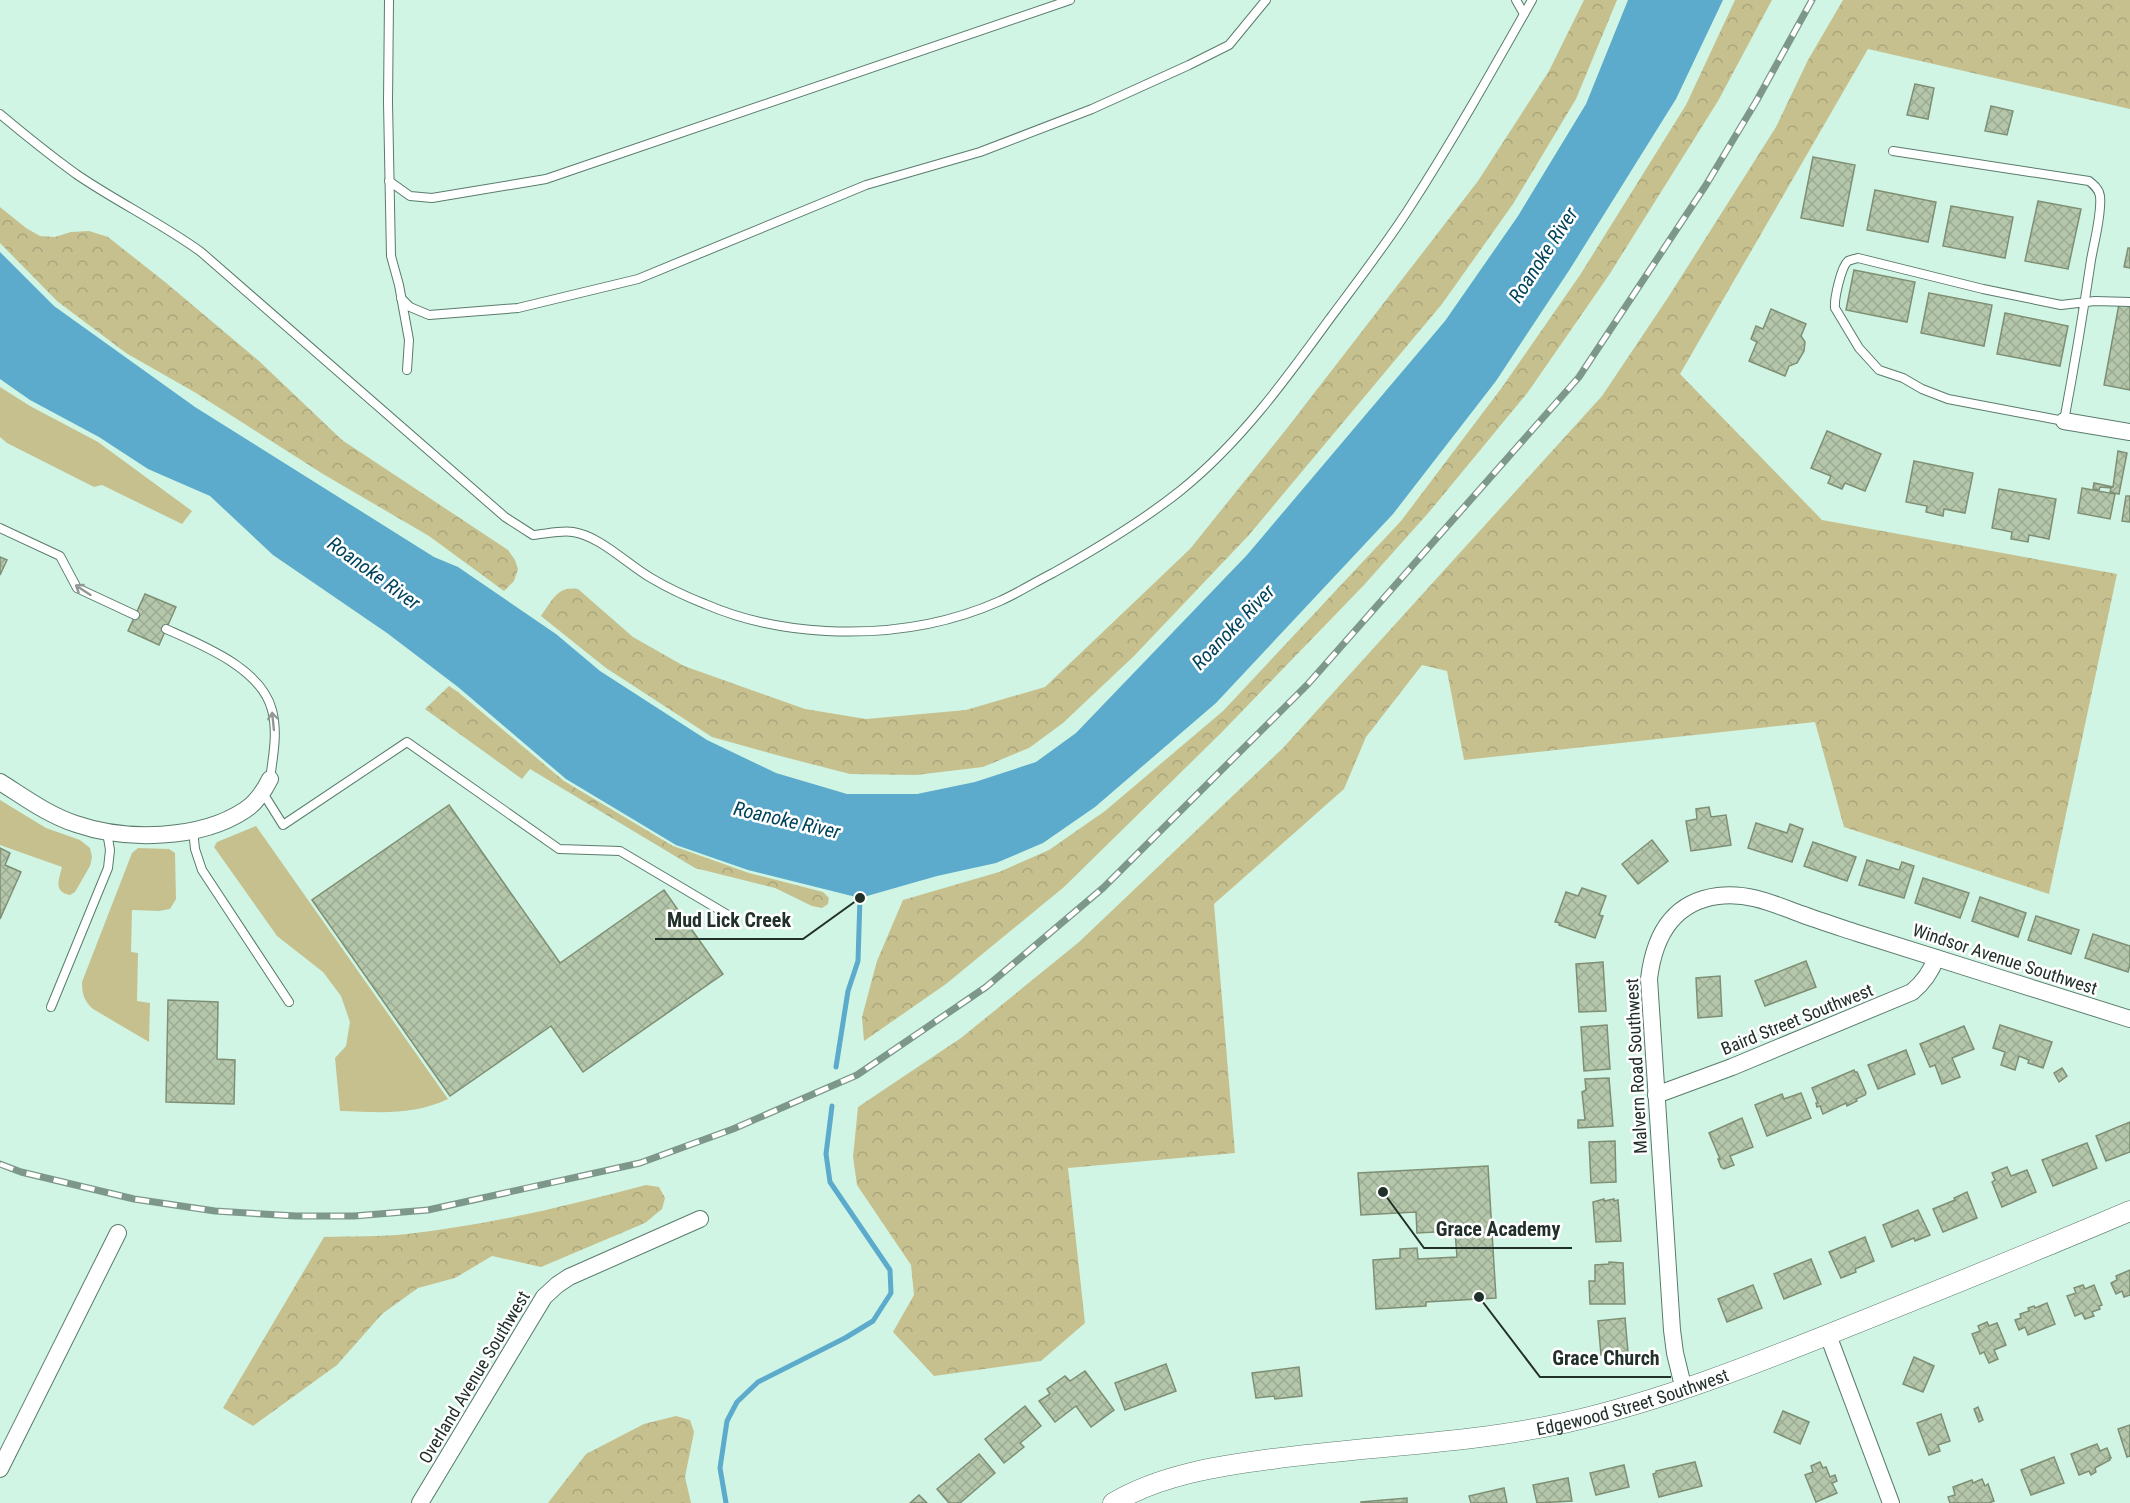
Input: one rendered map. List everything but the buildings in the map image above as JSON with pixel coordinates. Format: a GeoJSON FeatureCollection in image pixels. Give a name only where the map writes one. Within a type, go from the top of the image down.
{"type":"FeatureCollection","features":[{"type":"Feature","properties":{"kind":"street"},"geometry":{"type":"LineString","coordinates":[[2064,421],[2130,432]]}},
{"type":"Feature","properties":{"kind":"street"},"geometry":{"type":"LineString","coordinates":[[0,782],[46,812],[75,824],[107,832],[133,835],[167,834],[220,823],[245,810],[266,786]]}},
{"type":"Feature","properties":{"kind":"street","name":"Malvern Road Southwest"},"geometry":{"type":"LineString","coordinates":[[1684,1390],[1672,1330],[1649,979],[1651,959],[1658,940],[1668,923],[1679,911],[1707,899],[1737,895],[1756,898],[1869,936]]}},
{"type":"Feature","properties":{"kind":"street","name":"Windsor Avenue Southwest"},"geometry":{"type":"LineString","coordinates":[[1869,936],[2130,1019]]}},
{"type":"Feature","properties":{"kind":"street","name":"Baird Street Southwest"},"geometry":{"type":"LineString","coordinates":[[1656,1095],[1732,1067],[1912,992],[1931,972],[1936,958]]}},
{"type":"Feature","properties":{"kind":"street","name":"Edgewood Street Southwest"},"geometry":{"type":"LineString","coordinates":[[1113,1503],[1153,1485],[1192,1473],[1305,1455],[1493,1436],[1564,1423],[1684,1390],[1828,1335],[2130,1211]]}},
{"type":"Feature","properties":{"kind":"street","name":"Overland Avenue Southwest"},"geometry":{"type":"LineString","coordinates":[[420,1503],[544,1297],[569,1277],[700,1219]]}},
{"type":"Feature","properties":{"kind":"street"},"geometry":{"type":"LineString","coordinates":[[0,1469],[118,1233]]}},
{"type":"Feature","properties":{"kind":"street"},"geometry":{"type":"LineString","coordinates":[[1828,1335],[1891,1503]]}},
{"type":"Feature","properties":{"kind":"lane"},"geometry":{"type":"LineString","coordinates":[[389,0],[391,256],[409,340],[407,370]]}},
{"type":"Feature","properties":{"kind":"lane"},"geometry":{"type":"LineString","coordinates":[[389,181],[410,196],[432,198],[546,179],[1070,0]]}},
{"type":"Feature","properties":{"kind":"lane"},"geometry":{"type":"LineString","coordinates":[[401,298],[410,307],[429,315],[518,308],[638,279],[866,185],[980,152],[1092,109],[1229,45],[1266,0]]}},
{"type":"Feature","properties":{"kind":"lane"},"geometry":{"type":"LineString","coordinates":[[1516,0],[1524,14]]}},
{"type":"Feature","properties":{"kind":"lane"},"geometry":{"type":"LineString","coordinates":[[0,114],[76,173],[201,252],[505,517],[533,535],[571,531],[597,539],[651,578],[706,605],[744,618],[784,627],[856,632],[904,628],[940,621],[1002,600],[1081,558],[1182,490],[1210,464],[1290,375],[1406,213],[1481,92],[1532,0]]}},
{"type":"Feature","properties":{"kind":"lane"},"geometry":{"type":"LineString","coordinates":[[1893,151],[2089,181],[2100,195],[2098,218],[2084,303],[2078,350],[2064,421],[1948,399],[1922,389],[1903,378],[1878,370],[1859,348],[1835,308],[1834,300],[1844,266],[1849,260],[1858,258],[1983,289],[2061,305],[2084,303],[2119,300],[2130,302]]}},
{"type":"Feature","properties":{"kind":"lane"},"geometry":{"type":"LineString","coordinates":[[0,528],[60,556],[76,588],[135,615]]}},
{"type":"Feature","properties":{"kind":"lane"},"geometry":{"type":"LineString","coordinates":[[166,629],[231,661],[260,684],[272,709],[275,741],[266,786],[283,825],[407,741],[559,849],[620,851],[733,918]]}},
{"type":"Feature","properties":{"kind":"lane"},"geometry":{"type":"LineString","coordinates":[[193,830],[195,849],[202,870],[289,1002]]}},
{"type":"Feature","properties":{"kind":"lane"},"geometry":{"type":"LineString","coordinates":[[51,1006],[108,868],[110,850],[107,832]]}},
{"type":"Feature","properties":{"kind":"green space"},"geometry":{"type":"Polygon","coordinates":[[[1584,0],[1617,0],[1576,99],[1513,204],[1442,304],[1249,535],[1134,656],[1063,723],[1029,748],[983,767],[916,775],[850,774],[784,757],[712,737],[606,668],[541,616],[560,592],[578,589],[633,637],[684,666],[805,709],[866,719],[966,710],[1045,687],[1190,549],[1288,427],[1478,181],[1549,71],[1584,0]]]}},
{"type":"Feature","properties":{"kind":"green space"},"geometry":{"type":"Polygon","coordinates":[[[1735,0],[1772,0],[1718,101],[1609,275],[1528,392],[1430,511],[1364,585],[1221,733],[1064,887],[946,984],[864,1041],[862,1017],[877,961],[903,900],[999,872],[1049,850],[1105,811],[1223,711],[1401,521],[1503,386],[1580,275],[1686,105],[1735,0]]]}},
{"type":"Feature","properties":{"kind":"green space"},"geometry":{"type":"Polygon","coordinates":[[[1843,0],[2130,0],[2130,109],[1868,49],[1680,374],[1822,520],[2117,574],[2049,894],[1844,827],[1815,722],[1464,760],[1447,671],[1422,665],[1366,737],[1344,789],[1214,904],[1235,1153],[1068,1168],[1085,1323],[1041,1361],[934,1376],[893,1332],[914,1295],[911,1265],[857,1185],[853,1157],[858,1107],[961,1038],[1079,942],[1283,748],[1602,396],[1669,296],[1776,127],[1808,60],[1843,0]]]}},
{"type":"Feature","properties":{"kind":"green space"},"geometry":{"type":"Polygon","coordinates":[[[0,207],[40,236],[55,237],[71,232],[89,231],[108,237],[259,361],[342,440],[508,550],[518,569],[514,581],[504,591],[429,536],[323,474],[196,393],[126,353],[57,301],[0,243],[0,207]]]}},
{"type":"Feature","properties":{"kind":"green space"},"geometry":{"type":"Polygon","coordinates":[[[0,387],[30,406],[98,442],[192,511],[182,524],[102,485],[94,487],[7,443],[0,437],[0,387]]]}},
{"type":"Feature","properties":{"kind":"green space"},"geometry":{"type":"Polygon","coordinates":[[[449,686],[564,781],[673,846],[749,873],[823,892],[829,898],[828,904],[822,908],[812,906],[775,888],[695,868],[530,769],[522,779],[425,709],[449,686]]]}},
{"type":"Feature","properties":{"kind":"green space"},"geometry":{"type":"Polygon","coordinates":[[[0,800],[46,828],[80,840],[90,848],[92,857],[90,866],[75,892],[70,895],[59,888],[62,867],[0,845],[0,800]]]}},
{"type":"Feature","properties":{"kind":"green space"},"geometry":{"type":"Polygon","coordinates":[[[256,826],[448,1099],[408,1111],[340,1111],[335,1058],[346,1046],[350,1022],[341,996],[323,972],[277,936],[214,847],[217,842],[256,826]]]}},
{"type":"Feature","properties":{"kind":"green space"},"geometry":{"type":"Polygon","coordinates":[[[138,848],[169,849],[175,853],[176,899],[170,909],[132,910],[131,952],[138,953],[137,1001],[150,1003],[149,1042],[93,1009],[83,994],[82,986],[132,853],[138,848]]]}},
{"type":"Feature","properties":{"kind":"green space"},"geometry":{"type":"Polygon","coordinates":[[[646,1185],[659,1187],[665,1198],[662,1209],[645,1223],[541,1267],[492,1256],[455,1278],[418,1288],[382,1314],[337,1365],[253,1426],[223,1408],[324,1237],[397,1235],[467,1226],[646,1185]]]}},
{"type":"Feature","properties":{"kind":"green space"},"geometry":{"type":"Polygon","coordinates":[[[676,1416],[690,1420],[694,1432],[685,1477],[691,1503],[548,1503],[586,1454],[644,1424],[676,1416]]]}},
{"type":"Feature","properties":{"kind":"water","name":"Roanoke River"},"geometry":{"type":"Polygon","coordinates":[[[1628,0],[1723,0],[1676,99],[1570,269],[1496,381],[1393,514],[1216,703],[1095,807],[1043,843],[996,863],[937,876],[860,898],[748,870],[676,845],[566,779],[458,687],[387,633],[273,555],[210,496],[148,469],[99,437],[30,400],[0,379],[0,252],[54,306],[195,407],[434,557],[458,567],[556,634],[600,671],[707,740],[776,773],[847,794],[917,794],[975,782],[1036,762],[1076,733],[1247,555],[1445,321],[1518,216],[1586,104],[1628,0]]]}},
{"type":"Feature","properties":{"kind":"waterway"},"geometry":{"type":"LineString","coordinates":[[836,1067],[848,991],[858,961],[860,898],[863,894]]}},
{"type":"Feature","properties":{"kind":"waterway"},"geometry":{"type":"LineString","coordinates":[[726,1503],[720,1468],[727,1421],[737,1402],[758,1382],[845,1338],[873,1321],[891,1293],[890,1270],[830,1182],[826,1154],[832,1106]]}},
{"type":"Feature","properties":{"kind":"railway"},"geometry":{"type":"LineString","coordinates":[[0,1164],[21,1172],[134,1199],[215,1211],[296,1216],[354,1216],[428,1210],[640,1163],[733,1129],[857,1075],[986,987],[1103,888],[1308,684],[1579,377],[1706,185],[1757,100],[1812,0]]}},
{"type":"Feature","properties":{"kind":"place","name":"Mud Lick Creek"},"geometry":{"type":"Point","coordinates":[860,898]}},
{"type":"Feature","properties":{"kind":"place","name":"Grace Academy"},"geometry":{"type":"Point","coordinates":[1383,1192]}},
{"type":"Feature","properties":{"kind":"place","name":"Grace Church"},"geometry":{"type":"Point","coordinates":[1479,1297]}}]}
